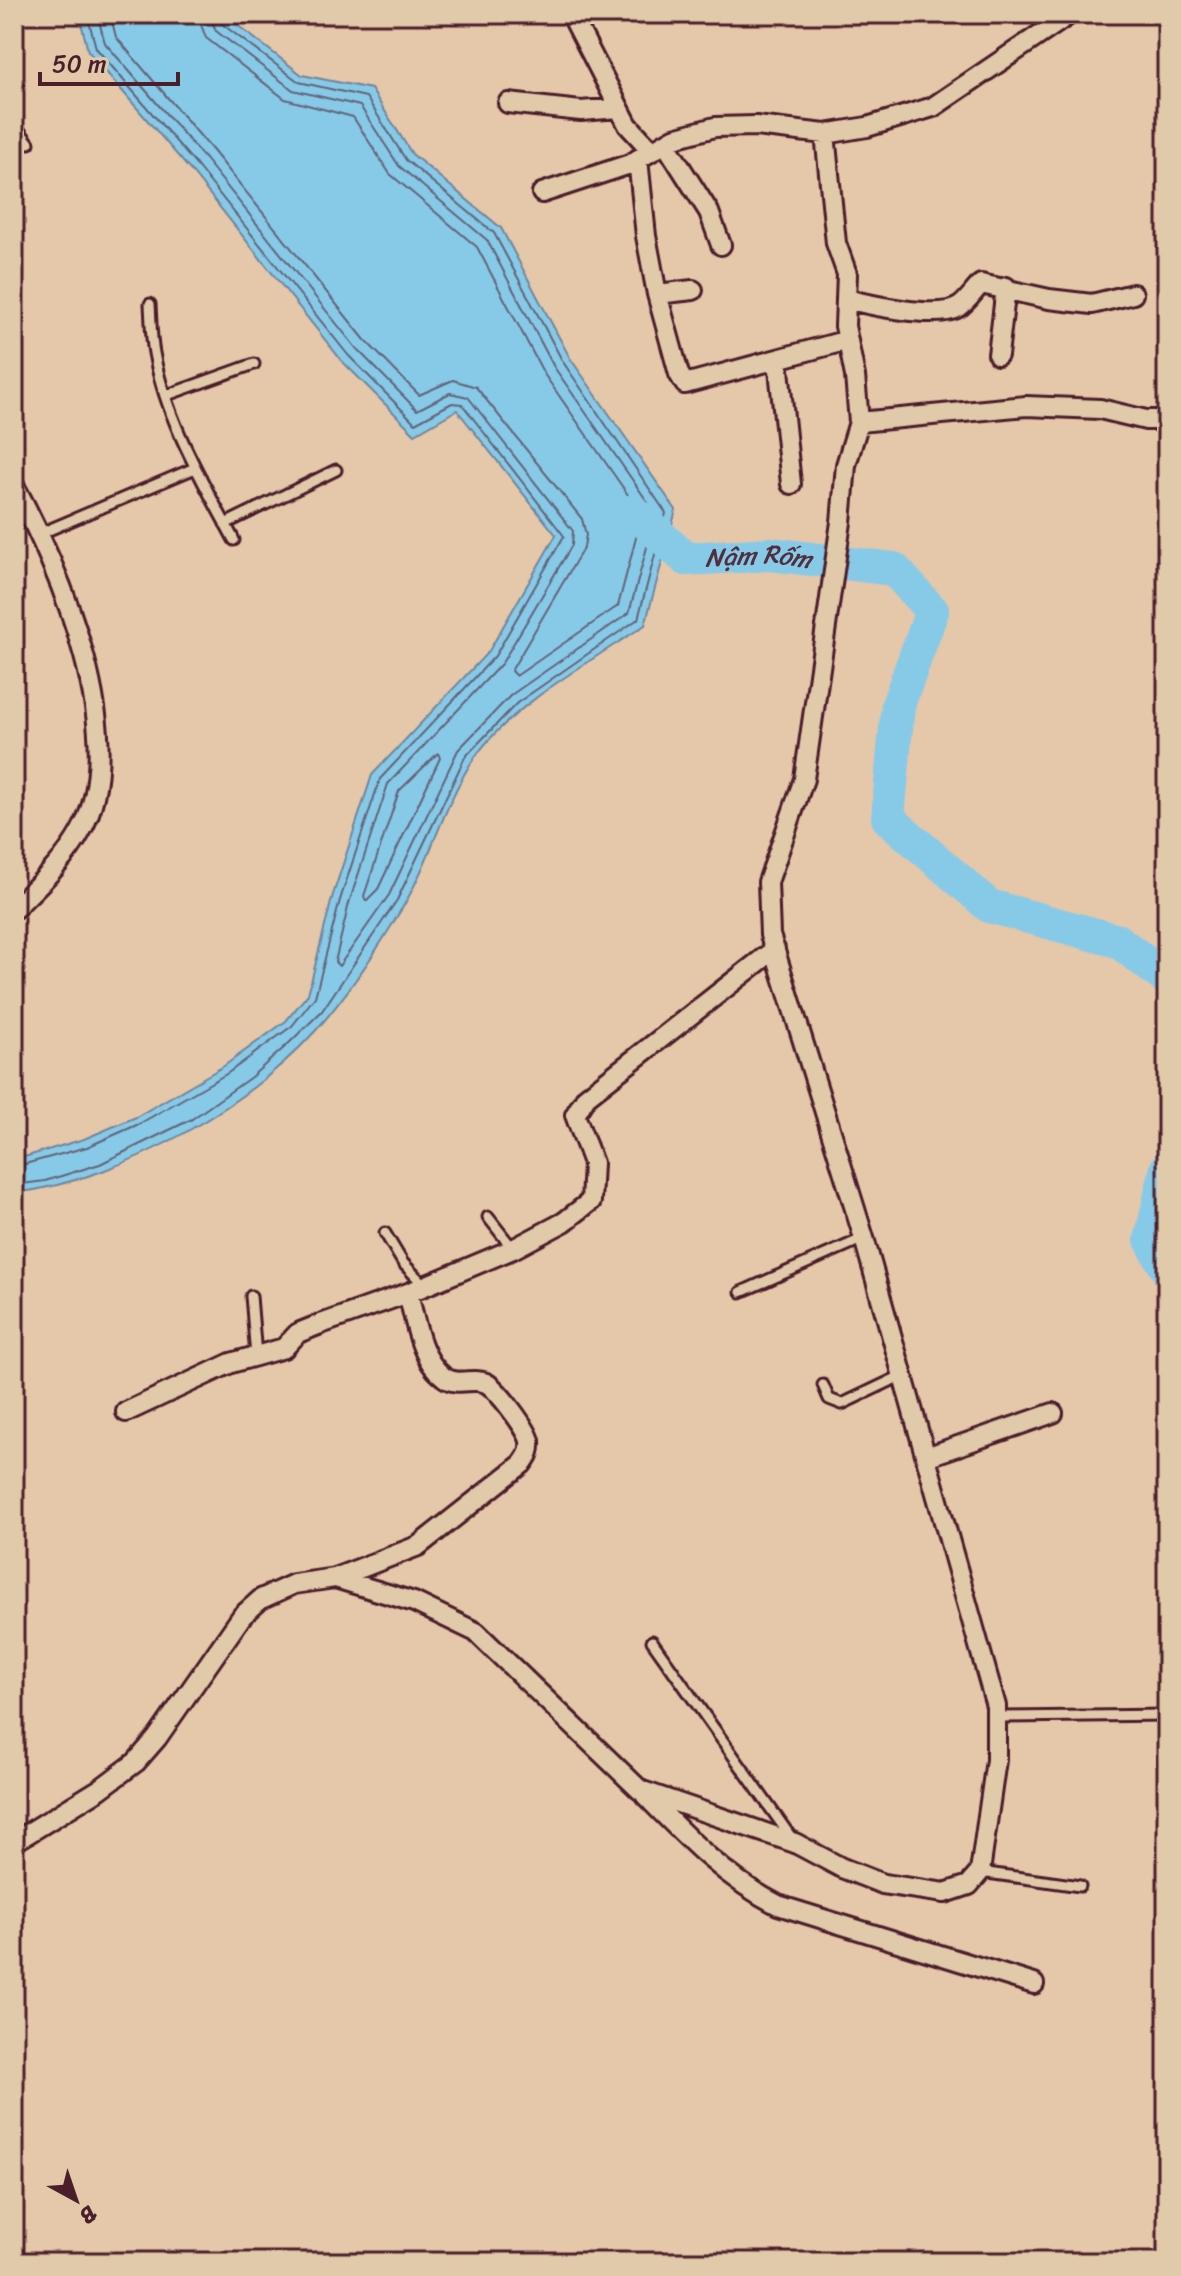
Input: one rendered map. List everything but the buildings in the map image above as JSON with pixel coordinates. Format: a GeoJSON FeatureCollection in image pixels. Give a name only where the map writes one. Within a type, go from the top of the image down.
{"type":"FeatureCollection","features":[{"type":"Feature","properties":{"kind":"street"},"geometry":{"type":"LineString","coordinates":[[571,14],[628,125],[709,212],[721,245]]}},
{"type":"Feature","properties":{"kind":"street"},"geometry":{"type":"LineString","coordinates":[[542,193],[715,127],[756,126],[825,134],[867,127],[933,107],[1070,14]]}},
{"type":"Feature","properties":{"kind":"street"},"geometry":{"type":"LineString","coordinates":[[508,103],[581,111],[619,108]]}},
{"type":"Feature","properties":{"kind":"street"},"geometry":{"type":"LineString","coordinates":[[640,1790],[795,1843],[842,1868],[883,1884],[945,1893],[969,1885],[980,1872],[996,1760],[996,1711],[990,1678],[864,1238],[770,935],[768,882],[804,779],[841,522],[846,465],[859,422],[848,340],[847,274],[836,243],[825,134]]}},
{"type":"Feature","properties":{"kind":"street"},"geometry":{"type":"LineString","coordinates":[[652,151],[648,251],[679,374],[685,384],[848,340]]}},
{"type":"Feature","properties":{"kind":"street"},"geometry":{"type":"LineString","coordinates":[[846,299],[882,308],[943,310],[958,308],[981,284],[1006,287],[1049,299],[1092,304],[1133,294]]}},
{"type":"Feature","properties":{"kind":"street"},"geometry":{"type":"LineString","coordinates":[[998,355],[1006,287]]}},
{"type":"Feature","properties":{"kind":"street"},"geometry":{"type":"LineString","coordinates":[[657,294],[693,290]]}},
{"type":"Feature","properties":{"kind":"street"},"geometry":{"type":"LineString","coordinates":[[778,360],[791,484]]}},
{"type":"Feature","properties":{"kind":"street"},"geometry":{"type":"LineString","coordinates":[[859,422],[1026,406],[1100,409],[1146,420],[1167,420]]}},
{"type":"Feature","properties":{"kind":"street"},"geometry":{"type":"LineString","coordinates":[[14,485],[59,578],[77,632],[97,715],[100,764],[94,798],[83,829],[66,856],[14,909]]}},
{"type":"Feature","properties":{"kind":"street"},"geometry":{"type":"LineString","coordinates":[[126,1412],[231,1363],[284,1348],[298,1333],[513,1249],[564,1222],[591,1201],[593,1163],[575,1115],[586,1097],[775,949]]}},
{"type":"Feature","properties":{"kind":"street"},"geometry":{"type":"LineString","coordinates":[[14,1842],[100,1789],[136,1762],[157,1738],[242,1616],[261,1599],[294,1584],[335,1578],[418,1546],[522,1464],[530,1453],[528,1433],[491,1386],[483,1381],[456,1383],[435,1368],[421,1340],[417,1289]]}},
{"type":"Feature","properties":{"kind":"street"},"geometry":{"type":"LineString","coordinates":[[926,1457],[1053,1413]]}},
{"type":"Feature","properties":{"kind":"street"},"geometry":{"type":"LineString","coordinates":[[335,1578],[414,1602],[476,1632],[707,1856],[753,1893],[778,1905],[1034,1984]]}},
{"type":"Feature","properties":{"kind":"lane"},"geometry":{"type":"LineString","coordinates":[[14,124],[29,143]]}},
{"type":"Feature","properties":{"kind":"lane"},"geometry":{"type":"LineString","coordinates":[[150,304],[154,354],[167,395],[195,468],[234,540]]}},
{"type":"Feature","properties":{"kind":"lane"},"geometry":{"type":"LineString","coordinates":[[167,395],[254,364]]}},
{"type":"Feature","properties":{"kind":"lane"},"geometry":{"type":"LineString","coordinates":[[39,534],[195,468]]}},
{"type":"Feature","properties":{"kind":"lane"},"geometry":{"type":"LineString","coordinates":[[225,524],[336,470]]}},
{"type":"Feature","properties":{"kind":"lane"},"geometry":{"type":"LineString","coordinates":[[488,1217],[513,1249]]}},
{"type":"Feature","properties":{"kind":"lane"},"geometry":{"type":"LineString","coordinates":[[385,1233],[417,1289]]}},
{"type":"Feature","properties":{"kind":"lane"},"geometry":{"type":"LineString","coordinates":[[741,1292],[864,1238]]}},
{"type":"Feature","properties":{"kind":"lane"},"geometry":{"type":"LineString","coordinates":[[251,1296],[256,1356]]}},
{"type":"Feature","properties":{"kind":"lane"},"geometry":{"type":"LineString","coordinates":[[823,1385],[829,1399],[842,1404],[903,1375]]}},
{"type":"Feature","properties":{"kind":"lane"},"geometry":{"type":"LineString","coordinates":[[652,1641],[795,1843]]}},
{"type":"Feature","properties":{"kind":"lane"},"geometry":{"type":"LineString","coordinates":[[996,1711],[1167,1715]]}},
{"type":"Feature","properties":{"kind":"lane"},"geometry":{"type":"LineString","coordinates":[[980,1872],[1080,1886]]}},
{"type":"Feature","properties":{"kind":"water"},"geometry":{"type":"Polygon","coordinates":[[[79,14],[223,14],[302,75],[371,89],[412,154],[501,228],[570,358],[676,510],[645,625],[551,687],[505,723],[486,743],[461,780],[422,870],[396,919],[349,989],[300,1047],[266,1078],[228,1106],[144,1154],[100,1172],[14,1193],[14,1160],[84,1139],[136,1117],[224,1066],[286,1021],[308,994],[332,898],[372,775],[489,651],[556,535],[457,410],[415,434],[342,361],[191,171],[88,51],[79,14]]]}},
{"type":"Feature","properties":{"kind":"waterway","name":"Nậm Rốm"},"geometry":{"type":"LineString","coordinates":[[633,511],[686,559],[771,554],[894,569],[932,611],[898,705],[888,818],[989,906],[1118,941],[1167,979]]}},
{"type":"Feature","properties":{"kind":"waterway","name":"Nậm Rốm"},"geometry":{"type":"LineString","coordinates":[[1167,1168],[1151,1240],[1167,1269]]}}]}
